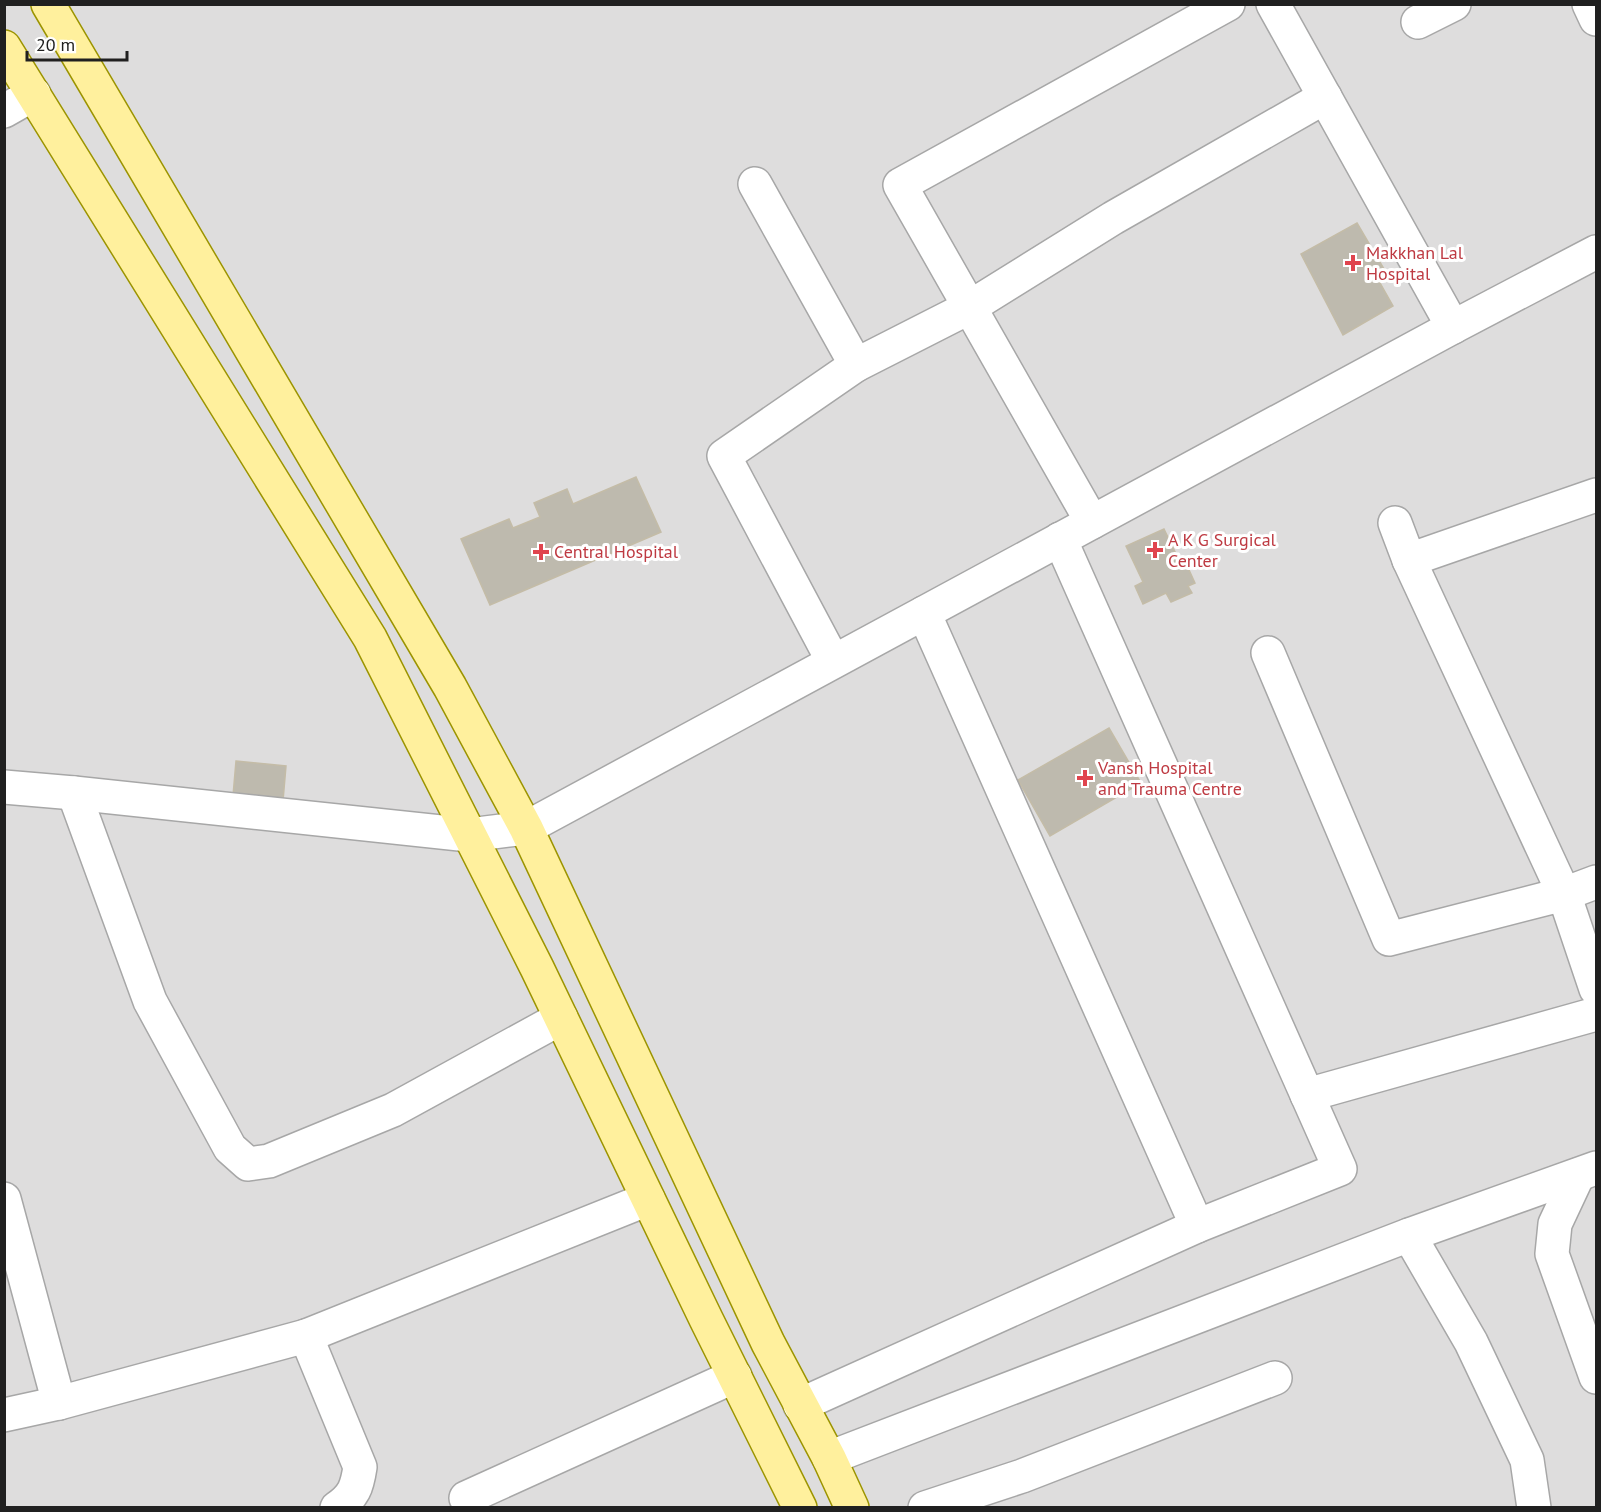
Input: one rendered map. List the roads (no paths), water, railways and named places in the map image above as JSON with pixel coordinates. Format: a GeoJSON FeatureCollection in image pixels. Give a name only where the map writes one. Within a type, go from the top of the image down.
{"type":"FeatureCollection","features":[{"type":"Feature","properties":{"kind":"main road"},"geometry":{"type":"LineString","coordinates":[[48,4],[450,687],[526,828],[768,1343],[829,1458],[852,1508]]}},
{"type":"Feature","properties":{"kind":"main road"},"geometry":{"type":"LineString","coordinates":[[4,47],[370,638],[561,1018],[800,1508]]}},
{"type":"Feature","properties":{"kind":"street"},"geometry":{"type":"LineString","coordinates":[[1092,522],[900,185],[1228,4]]}},
{"type":"Feature","properties":{"kind":"street"},"geometry":{"type":"LineString","coordinates":[[1273,4],[1453,327]]}},
{"type":"Feature","properties":{"kind":"street"},"geometry":{"type":"LineString","coordinates":[[1419,22],[1454,4]]}},
{"type":"Feature","properties":{"kind":"street"},"geometry":{"type":"LineString","coordinates":[[1589,4],[1596,19]]}},
{"type":"Feature","properties":{"kind":"street"},"geometry":{"type":"LineString","coordinates":[[4,111],[34,94]]}},
{"type":"Feature","properties":{"kind":"street"},"geometry":{"type":"LineString","coordinates":[[833,662],[724,456],[856,365],[970,307],[1113,218],[1325,97]]}},
{"type":"Feature","properties":{"kind":"street"},"geometry":{"type":"LineString","coordinates":[[755,184],[856,365]]}},
{"type":"Feature","properties":{"kind":"street"},"geometry":{"type":"LineString","coordinates":[[4,787],[469,835],[526,828],[1596,252]]}},
{"type":"Feature","properties":{"kind":"street"},"geometry":{"type":"LineString","coordinates":[[1409,560],[1596,495]]}},
{"type":"Feature","properties":{"kind":"street"},"geometry":{"type":"LineString","coordinates":[[1395,523],[1409,560],[1564,894],[1596,989]]}},
{"type":"Feature","properties":{"kind":"street"},"geometry":{"type":"LineString","coordinates":[[800,1405],[1197,1226],[1340,1169],[1060,539]]}},
{"type":"Feature","properties":{"kind":"street"},"geometry":{"type":"LineString","coordinates":[[924,613],[1197,1226]]}},
{"type":"Feature","properties":{"kind":"street"},"geometry":{"type":"LineString","coordinates":[[1268,653],[1389,939],[1564,894],[1596,882]]}},
{"type":"Feature","properties":{"kind":"street"},"geometry":{"type":"LineString","coordinates":[[74,793],[150,1001],[230,1148],[248,1164],[269,1161],[393,1110],[561,1018]]}},
{"type":"Feature","properties":{"kind":"street"},"geometry":{"type":"LineString","coordinates":[[1307,1095],[1596,1014]]}},
{"type":"Feature","properties":{"kind":"street"},"geometry":{"type":"LineString","coordinates":[[829,1458],[1409,1235],[1587,1171]]}},
{"type":"Feature","properties":{"kind":"street"},"geometry":{"type":"LineString","coordinates":[[1587,1171],[1555,1224],[1552,1254],[1596,1377]]}},
{"type":"Feature","properties":{"kind":"street"},"geometry":{"type":"LineString","coordinates":[[4,1199],[59,1403]]}},
{"type":"Feature","properties":{"kind":"street"},"geometry":{"type":"LineString","coordinates":[[4,1415],[59,1403],[306,1336],[648,1199]]}},
{"type":"Feature","properties":{"kind":"street"},"geometry":{"type":"LineString","coordinates":[[1409,1235],[1471,1342],[1527,1460],[1534,1508]]}},
{"type":"Feature","properties":{"kind":"street"},"geometry":{"type":"LineString","coordinates":[[306,1336],[360,1467],[357,1487],[337,1508]]}},
{"type":"Feature","properties":{"kind":"street"},"geometry":{"type":"LineString","coordinates":[[466,1498],[735,1376]]}},
{"type":"Feature","properties":{"kind":"street"},"geometry":{"type":"LineString","coordinates":[[925,1508],[1022,1476],[1275,1378]]}},
{"type":"Feature","properties":{"kind":"place","name":"Makkhan Lal Hospital"},"geometry":{"type":"Point","coordinates":[1353,263]}},
{"type":"Feature","properties":{"kind":"place","name":"A K G Surgical Center"},"geometry":{"type":"Point","coordinates":[1155,550]}},
{"type":"Feature","properties":{"kind":"place","name":"Central Hospital"},"geometry":{"type":"Point","coordinates":[541,552]}},
{"type":"Feature","properties":{"kind":"place","name":"Vansh Hospital and Trauma Centre"},"geometry":{"type":"Point","coordinates":[1085,778]}}]}
